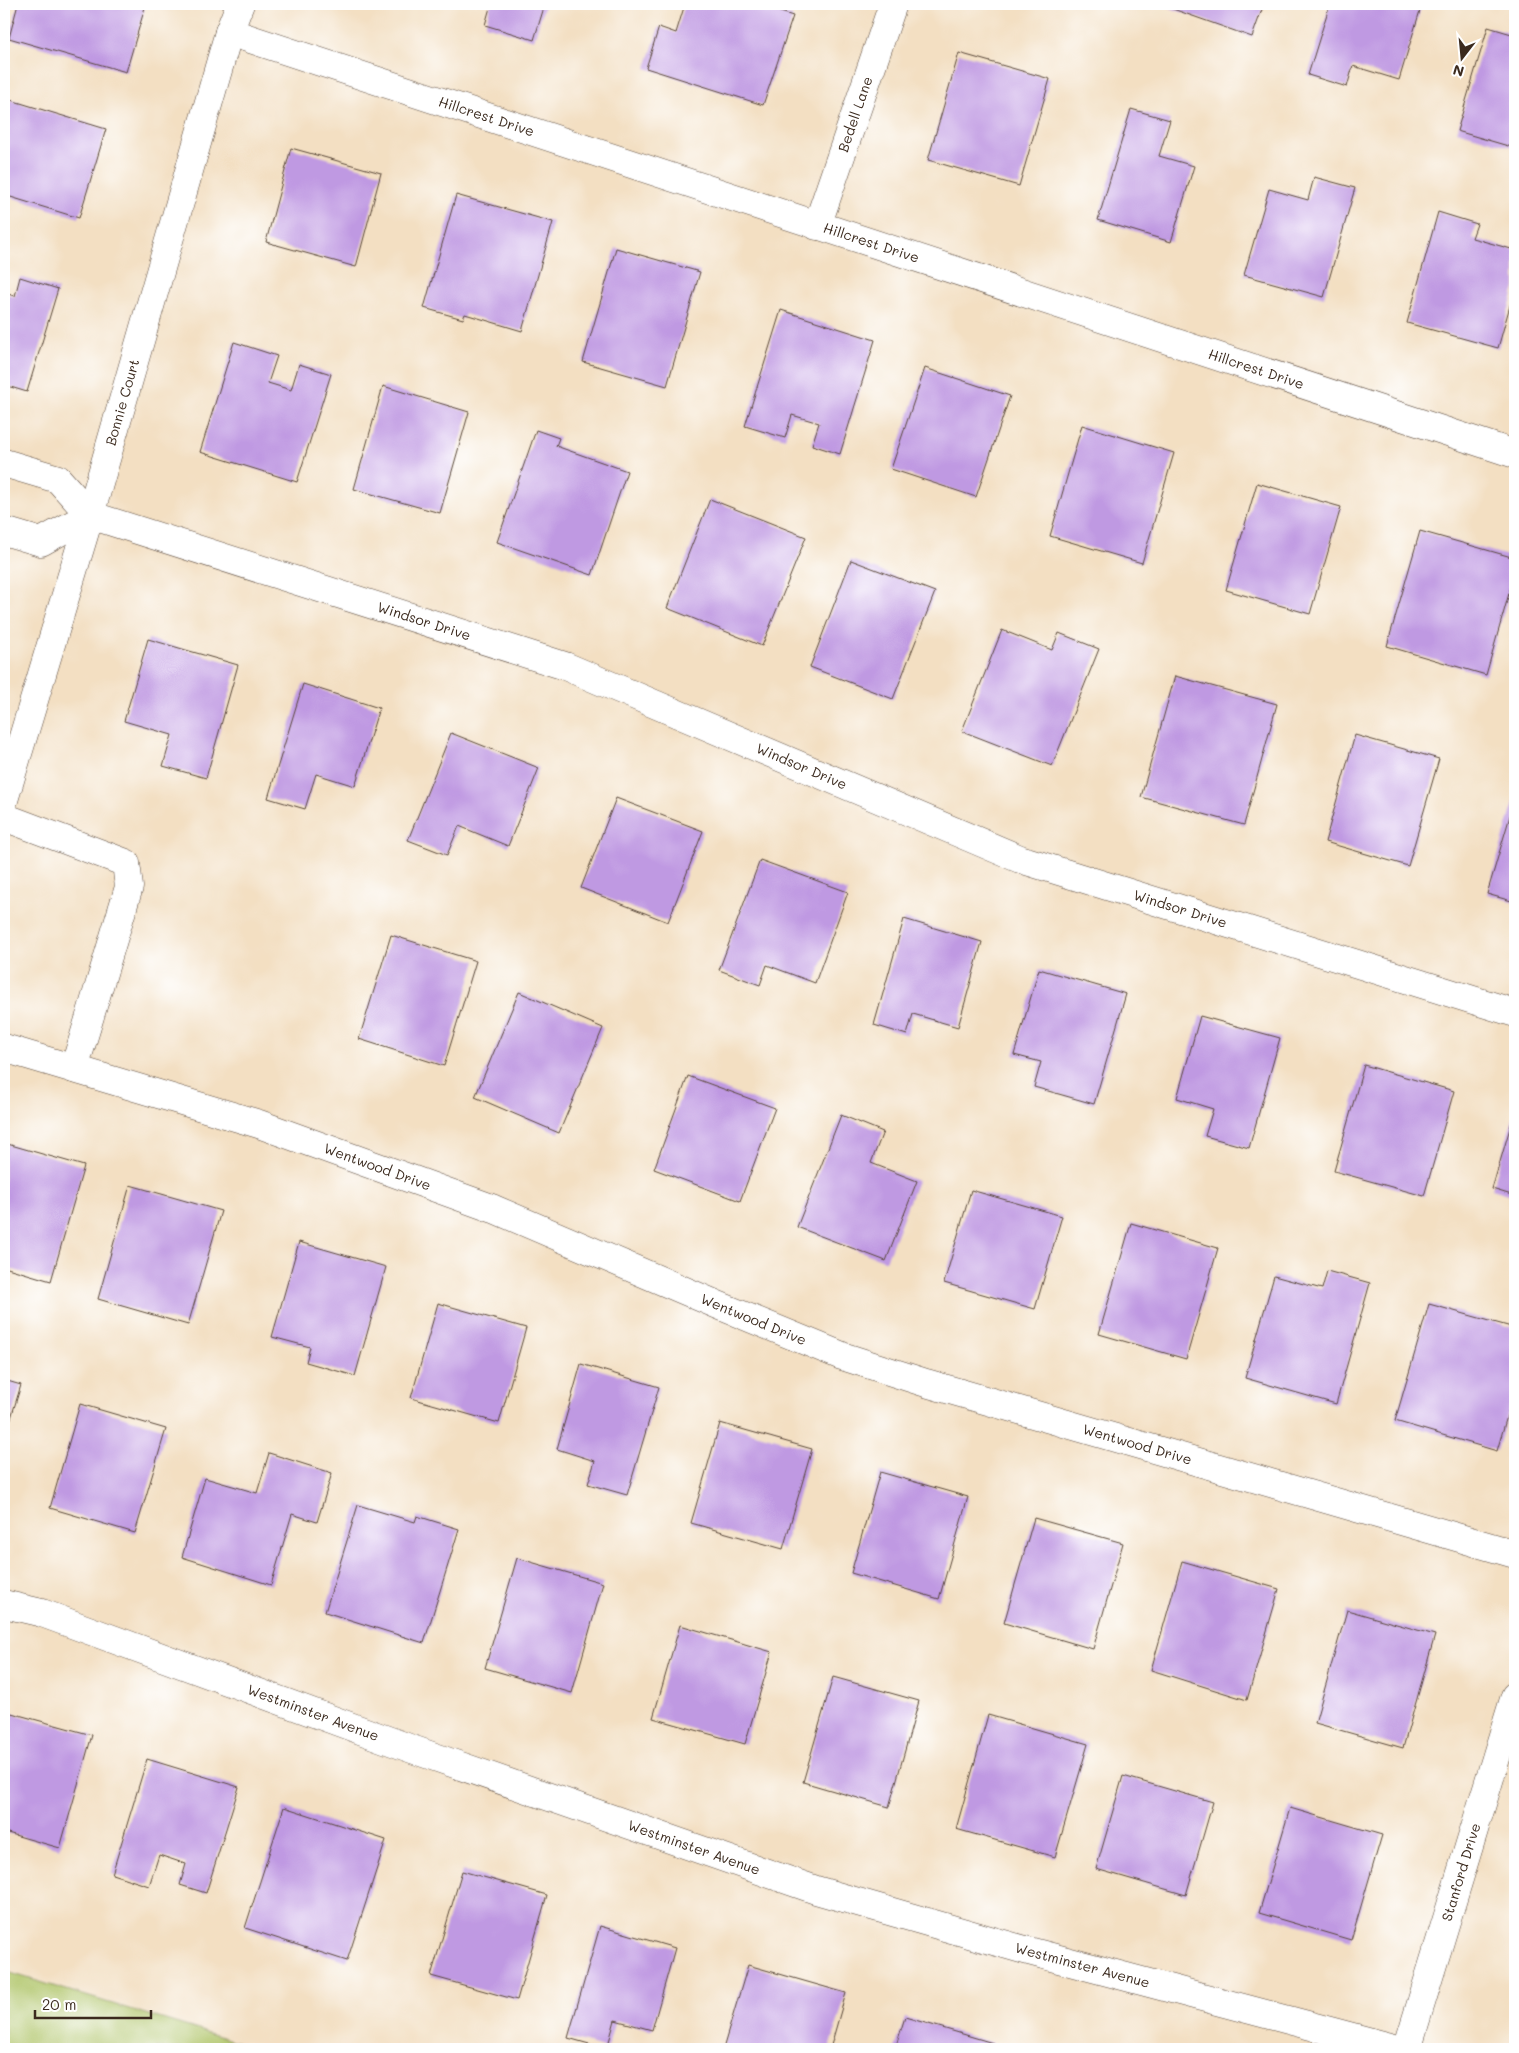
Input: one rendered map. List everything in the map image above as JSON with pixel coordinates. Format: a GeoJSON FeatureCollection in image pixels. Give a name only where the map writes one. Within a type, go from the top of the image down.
{"type":"FeatureCollection","features":[{"type":"Feature","properties":{"kind":"street","name":"Bonnie Court"},"geometry":{"type":"LineString","coordinates":[[4,800],[90,515],[229,32],[240,4]]}},
{"type":"Feature","properties":{"kind":"street","name":"Bedell Lane"},"geometry":{"type":"LineString","coordinates":[[817,226],[893,4]]}},
{"type":"Feature","properties":{"kind":"street","name":"Hillcrest Drive"},"geometry":{"type":"LineString","coordinates":[[229,32],[1515,454]]}},
{"type":"Feature","properties":{"kind":"street"},"geometry":{"type":"LineString","coordinates":[[4,463],[58,479],[90,515],[41,542],[4,531]]}},
{"type":"Feature","properties":{"kind":"street","name":"Windsor Drive"},"geometry":{"type":"LineString","coordinates":[[90,515],[565,666],[1020,859],[1515,1013]]}},
{"type":"Feature","properties":{"kind":"street"},"geometry":{"type":"LineString","coordinates":[[4,817],[126,863],[129,886],[74,1069]]}},
{"type":"Feature","properties":{"kind":"street","name":"Wentwood Drive"},"geometry":{"type":"LineString","coordinates":[[4,1048],[259,1124],[494,1209],[718,1306],[842,1356],[926,1383],[1515,1554]]}},
{"type":"Feature","properties":{"kind":"street","name":"Westminster Avenue"},"geometry":{"type":"LineString","coordinates":[[4,1604],[42,1613],[412,1749],[816,1890],[1025,1950],[1398,2049]]}},
{"type":"Feature","properties":{"kind":"street","name":"Stanford Drive"},"geometry":{"type":"LineString","coordinates":[[1407,2049],[1515,1696]]}},
{"type":"Feature","properties":{"kind":"path"},"geometry":{"type":"LineString","coordinates":[[173,2049],[227,2046],[247,2049]]}},
{"type":"Feature","properties":{"kind":"green space"},"geometry":{"type":"Polygon","coordinates":[[[4,1971],[261,2049],[4,2049],[4,1971]]]}},
{"type":"Feature","properties":{"kind":"building"},"geometry":{"type":"Polygon","coordinates":[[[18,4],[146,4],[126,72],[9,38],[18,4]]]}},
{"type":"Feature","properties":{"kind":"building"},"geometry":{"type":"Polygon","coordinates":[[[491,4],[545,4],[534,40],[485,25],[491,4]]]}},
{"type":"Feature","properties":{"kind":"building"},"geometry":{"type":"Polygon","coordinates":[[[685,4],[756,4],[793,16],[763,105],[646,68],[659,27],[676,33],[685,4]]]}},
{"type":"Feature","properties":{"kind":"building"},"geometry":{"type":"Polygon","coordinates":[[[1172,4],[1264,4],[1252,37],[1170,8],[1172,4]]]}},
{"type":"Feature","properties":{"kind":"building"},"geometry":{"type":"Polygon","coordinates":[[[1330,4],[1422,4],[1399,80],[1353,66],[1347,87],[1308,75],[1330,4]]]}},
{"type":"Feature","properties":{"kind":"building"},"geometry":{"type":"Polygon","coordinates":[[[1488,27],[1515,35],[1515,148],[1457,131],[1488,27]]]}},
{"type":"Feature","properties":{"kind":"building"},"geometry":{"type":"Polygon","coordinates":[[[959,53],[1050,79],[1019,186],[928,160],[959,53]]]}},
{"type":"Feature","properties":{"kind":"building"},"geometry":{"type":"Polygon","coordinates":[[[4,98],[106,129],[79,218],[4,195],[4,98]]]}},
{"type":"Feature","properties":{"kind":"building"},"geometry":{"type":"Polygon","coordinates":[[[1131,109],[1170,120],[1159,156],[1194,166],[1171,242],[1098,220],[1131,109]]]}},
{"type":"Feature","properties":{"kind":"building"},"geometry":{"type":"Polygon","coordinates":[[[291,148],[381,173],[356,267],[266,242],[291,148]]]}},
{"type":"Feature","properties":{"kind":"building"},"geometry":{"type":"Polygon","coordinates":[[[1314,177],[1355,188],[1324,297],[1244,275],[1269,189],[1308,200],[1314,177]]]}},
{"type":"Feature","properties":{"kind":"building"},"geometry":{"type":"Polygon","coordinates":[[[456,195],[553,222],[522,331],[465,314],[463,319],[424,308],[456,195]]]}},
{"type":"Feature","properties":{"kind":"building"},"geometry":{"type":"Polygon","coordinates":[[[1438,212],[1477,224],[1472,238],[1515,250],[1515,288],[1498,348],[1407,323],[1438,212]]]}},
{"type":"Feature","properties":{"kind":"building"},"geometry":{"type":"Polygon","coordinates":[[[616,248],[700,272],[667,386],[583,362],[616,248]]]}},
{"type":"Feature","properties":{"kind":"building"},"geometry":{"type":"Polygon","coordinates":[[[20,277],[58,289],[27,392],[4,385],[4,293],[15,296],[20,277]]]}},
{"type":"Feature","properties":{"kind":"building"},"geometry":{"type":"Polygon","coordinates":[[[781,310],[875,340],[840,454],[812,445],[819,423],[792,415],[785,438],[745,426],[781,310]]]}},
{"type":"Feature","properties":{"kind":"building"},"geometry":{"type":"Polygon","coordinates":[[[234,342],[277,356],[268,383],[291,390],[299,364],[331,374],[297,482],[200,452],[234,342]]]}},
{"type":"Feature","properties":{"kind":"building"},"geometry":{"type":"Polygon","coordinates":[[[925,368],[1010,396],[976,497],[891,469],[925,368]]]}},
{"type":"Feature","properties":{"kind":"building"},"geometry":{"type":"Polygon","coordinates":[[[383,386],[469,412],[440,513],[354,489],[383,386]]]}},
{"type":"Feature","properties":{"kind":"building"},"geometry":{"type":"Polygon","coordinates":[[[1082,425],[1174,453],[1142,563],[1050,536],[1082,425]]]}},
{"type":"Feature","properties":{"kind":"building"},"geometry":{"type":"Polygon","coordinates":[[[536,430],[559,438],[556,446],[627,471],[592,575],[497,542],[536,430]]]}},
{"type":"Feature","properties":{"kind":"building"},"geometry":{"type":"Polygon","coordinates":[[[1257,483],[1341,507],[1310,614],[1226,590],[1257,483]]]}},
{"type":"Feature","properties":{"kind":"building"},"geometry":{"type":"Polygon","coordinates":[[[710,499],[806,537],[762,646],[667,608],[710,499]]]}},
{"type":"Feature","properties":{"kind":"building"},"geometry":{"type":"Polygon","coordinates":[[[1420,531],[1515,558],[1515,572],[1486,675],[1387,646],[1420,531]]]}},
{"type":"Feature","properties":{"kind":"building"},"geometry":{"type":"Polygon","coordinates":[[[851,560],[935,592],[893,699],[810,667],[851,560]]]}},
{"type":"Feature","properties":{"kind":"building"},"geometry":{"type":"Polygon","coordinates":[[[1002,630],[1052,650],[1059,633],[1099,649],[1052,766],[962,731],[1002,630]]]}},
{"type":"Feature","properties":{"kind":"building"},"geometry":{"type":"Polygon","coordinates":[[[148,639],[238,665],[206,778],[163,766],[172,735],[124,721],[148,639]]]}},
{"type":"Feature","properties":{"kind":"building"},"geometry":{"type":"Polygon","coordinates":[[[1175,676],[1277,704],[1244,825],[1141,797],[1175,676]]]}},
{"type":"Feature","properties":{"kind":"building"},"geometry":{"type":"Polygon","coordinates":[[[303,684],[379,708],[355,786],[316,774],[305,809],[268,798],[303,684]]]}},
{"type":"Feature","properties":{"kind":"building"},"geometry":{"type":"Polygon","coordinates":[[[451,733],[539,768],[508,846],[459,826],[447,855],[408,840],[451,733]]]}},
{"type":"Feature","properties":{"kind":"building"},"geometry":{"type":"Polygon","coordinates":[[[1355,735],[1439,759],[1408,866],[1325,842],[1355,735]]]}},
{"type":"Feature","properties":{"kind":"building"},"geometry":{"type":"Polygon","coordinates":[[[616,798],[703,831],[668,922],[581,888],[616,798]]]}},
{"type":"Feature","properties":{"kind":"building"},"geometry":{"type":"Polygon","coordinates":[[[1515,799],[1515,902],[1487,894],[1515,799]]]}},
{"type":"Feature","properties":{"kind":"building"},"geometry":{"type":"Polygon","coordinates":[[[760,860],[848,892],[815,983],[767,965],[760,985],[719,970],[760,860]]]}},
{"type":"Feature","properties":{"kind":"building"},"geometry":{"type":"Polygon","coordinates":[[[904,919],[982,942],[958,1027],[913,1014],[907,1035],[874,1025],[904,919]]]}},
{"type":"Feature","properties":{"kind":"building"},"geometry":{"type":"Polygon","coordinates":[[[391,935],[476,961],[444,1066],[359,1039],[391,935]]]}},
{"type":"Feature","properties":{"kind":"building"},"geometry":{"type":"Polygon","coordinates":[[[1039,969],[1126,994],[1094,1104],[1034,1087],[1041,1062],[1014,1055],[1039,969]]]}},
{"type":"Feature","properties":{"kind":"building"},"geometry":{"type":"Polygon","coordinates":[[[519,992],[603,1028],[559,1133],[475,1097],[519,992]]]}},
{"type":"Feature","properties":{"kind":"building"},"geometry":{"type":"Polygon","coordinates":[[[1200,1016],[1280,1038],[1249,1148],[1205,1136],[1213,1109],[1177,1098],[1200,1016]]]}},
{"type":"Feature","properties":{"kind":"building"},"geometry":{"type":"Polygon","coordinates":[[[1364,1065],[1454,1091],[1424,1196],[1334,1171],[1364,1065]]]}},
{"type":"Feature","properties":{"kind":"building"},"geometry":{"type":"Polygon","coordinates":[[[688,1076],[775,1108],[740,1201],[654,1169],[688,1076]]]}},
{"type":"Feature","properties":{"kind":"building"},"geometry":{"type":"Polygon","coordinates":[[[1515,1111],[1515,1196],[1492,1189],[1515,1111]]]}},
{"type":"Feature","properties":{"kind":"building"},"geometry":{"type":"Polygon","coordinates":[[[841,1115],[883,1132],[871,1163],[917,1181],[886,1261],[797,1227],[841,1115]]]}},
{"type":"Feature","properties":{"kind":"building"},"geometry":{"type":"Polygon","coordinates":[[[4,1143],[84,1166],[51,1281],[4,1267],[4,1143]]]}},
{"type":"Feature","properties":{"kind":"building"},"geometry":{"type":"Polygon","coordinates":[[[130,1185],[221,1211],[188,1325],[98,1299],[130,1185]]]}},
{"type":"Feature","properties":{"kind":"building"},"geometry":{"type":"Polygon","coordinates":[[[971,1190],[1062,1216],[1035,1309],[944,1283],[971,1190]]]}},
{"type":"Feature","properties":{"kind":"building"},"geometry":{"type":"Polygon","coordinates":[[[1131,1223],[1218,1248],[1186,1359],[1099,1334],[1131,1223]]]}},
{"type":"Feature","properties":{"kind":"building"},"geometry":{"type":"Polygon","coordinates":[[[299,1242],[386,1267],[355,1376],[306,1362],[310,1347],[272,1337],[299,1242]]]}},
{"type":"Feature","properties":{"kind":"building"},"geometry":{"type":"Polygon","coordinates":[[[1327,1271],[1370,1283],[1336,1404],[1245,1378],[1274,1276],[1322,1289],[1327,1271]]]}},
{"type":"Feature","properties":{"kind":"building"},"geometry":{"type":"Polygon","coordinates":[[[438,1303],[526,1328],[499,1423],[411,1398],[438,1303]]]}},
{"type":"Feature","properties":{"kind":"building"},"geometry":{"type":"Polygon","coordinates":[[[1429,1304],[1515,1328],[1515,1388],[1497,1451],[1395,1421],[1429,1304]]]}},
{"type":"Feature","properties":{"kind":"building"},"geometry":{"type":"Polygon","coordinates":[[[581,1364],[659,1387],[627,1495],[588,1484],[595,1461],[557,1449],[581,1364]]]}},
{"type":"Feature","properties":{"kind":"building"},"geometry":{"type":"Polygon","coordinates":[[[4,1380],[21,1385],[4,1441],[4,1380]]]}},
{"type":"Feature","properties":{"kind":"building"},"geometry":{"type":"Polygon","coordinates":[[[80,1404],[166,1429],[135,1533],[50,1508],[80,1404]]]}},
{"type":"Feature","properties":{"kind":"building"},"geometry":{"type":"Polygon","coordinates":[[[720,1423],[812,1449],[783,1549],[691,1523],[720,1423]]]}},
{"type":"Feature","properties":{"kind":"building"},"geometry":{"type":"Polygon","coordinates":[[[269,1453],[332,1473],[317,1522],[292,1514],[271,1585],[182,1557],[205,1478],[257,1493],[269,1453]]]}},
{"type":"Feature","properties":{"kind":"building"},"geometry":{"type":"Polygon","coordinates":[[[880,1472],[968,1497],[939,1599],[851,1573],[880,1472]]]}},
{"type":"Feature","properties":{"kind":"building"},"geometry":{"type":"Polygon","coordinates":[[[358,1505],[415,1522],[417,1516],[459,1529],[424,1643],[325,1612],[358,1505]]]}},
{"type":"Feature","properties":{"kind":"building"},"geometry":{"type":"Polygon","coordinates":[[[1034,1518],[1123,1543],[1093,1649],[1004,1623],[1034,1518]]]}},
{"type":"Feature","properties":{"kind":"building"},"geometry":{"type":"Polygon","coordinates":[[[517,1558],[603,1583],[572,1693],[485,1668],[517,1558]]]}},
{"type":"Feature","properties":{"kind":"building"},"geometry":{"type":"Polygon","coordinates":[[[1182,1561],[1279,1589],[1247,1700],[1151,1670],[1182,1561]]]}},
{"type":"Feature","properties":{"kind":"building"},"geometry":{"type":"Polygon","coordinates":[[[1347,1610],[1435,1635],[1403,1748],[1315,1723],[1347,1610]]]}},
{"type":"Feature","properties":{"kind":"building"},"geometry":{"type":"Polygon","coordinates":[[[680,1625],[772,1652],[745,1744],[653,1718],[680,1625]]]}},
{"type":"Feature","properties":{"kind":"building"},"geometry":{"type":"Polygon","coordinates":[[[833,1677],[919,1701],[889,1807],[803,1782],[833,1677]]]}},
{"type":"Feature","properties":{"kind":"building"},"geometry":{"type":"Polygon","coordinates":[[[4,1711],[92,1735],[60,1848],[4,1832],[4,1711]]]}},
{"type":"Feature","properties":{"kind":"building"},"geometry":{"type":"Polygon","coordinates":[[[988,1715],[1088,1744],[1055,1857],[956,1829],[988,1715]]]}},
{"type":"Feature","properties":{"kind":"building"},"geometry":{"type":"Polygon","coordinates":[[[147,1759],[239,1787],[206,1893],[180,1885],[186,1864],[159,1855],[149,1886],[112,1874],[147,1759]]]}},
{"type":"Feature","properties":{"kind":"building"},"geometry":{"type":"Polygon","coordinates":[[[1123,1776],[1213,1802],[1186,1895],[1096,1869],[1123,1776]]]}},
{"type":"Feature","properties":{"kind":"building"},"geometry":{"type":"Polygon","coordinates":[[[284,1807],[386,1840],[347,1961],[245,1928],[284,1807]]]}},
{"type":"Feature","properties":{"kind":"building"},"geometry":{"type":"Polygon","coordinates":[[[1290,1808],[1382,1835],[1351,1940],[1259,1913],[1290,1808]]]}},
{"type":"Feature","properties":{"kind":"building"},"geometry":{"type":"Polygon","coordinates":[[[462,1871],[547,1895],[517,2000],[431,1976],[462,1871]]]}},
{"type":"Feature","properties":{"kind":"building"},"geometry":{"type":"Polygon","coordinates":[[[600,1926],[675,1948],[652,2030],[615,2020],[607,2049],[568,2038],[600,1926]]]}},
{"type":"Feature","properties":{"kind":"building"},"geometry":{"type":"Polygon","coordinates":[[[748,1965],[846,1993],[830,2049],[723,2049],[748,1965]]]}},
{"type":"Feature","properties":{"kind":"building"},"geometry":{"type":"Polygon","coordinates":[[[905,2017],[993,2043],[991,2049],[895,2049],[905,2017]]]}}]}
